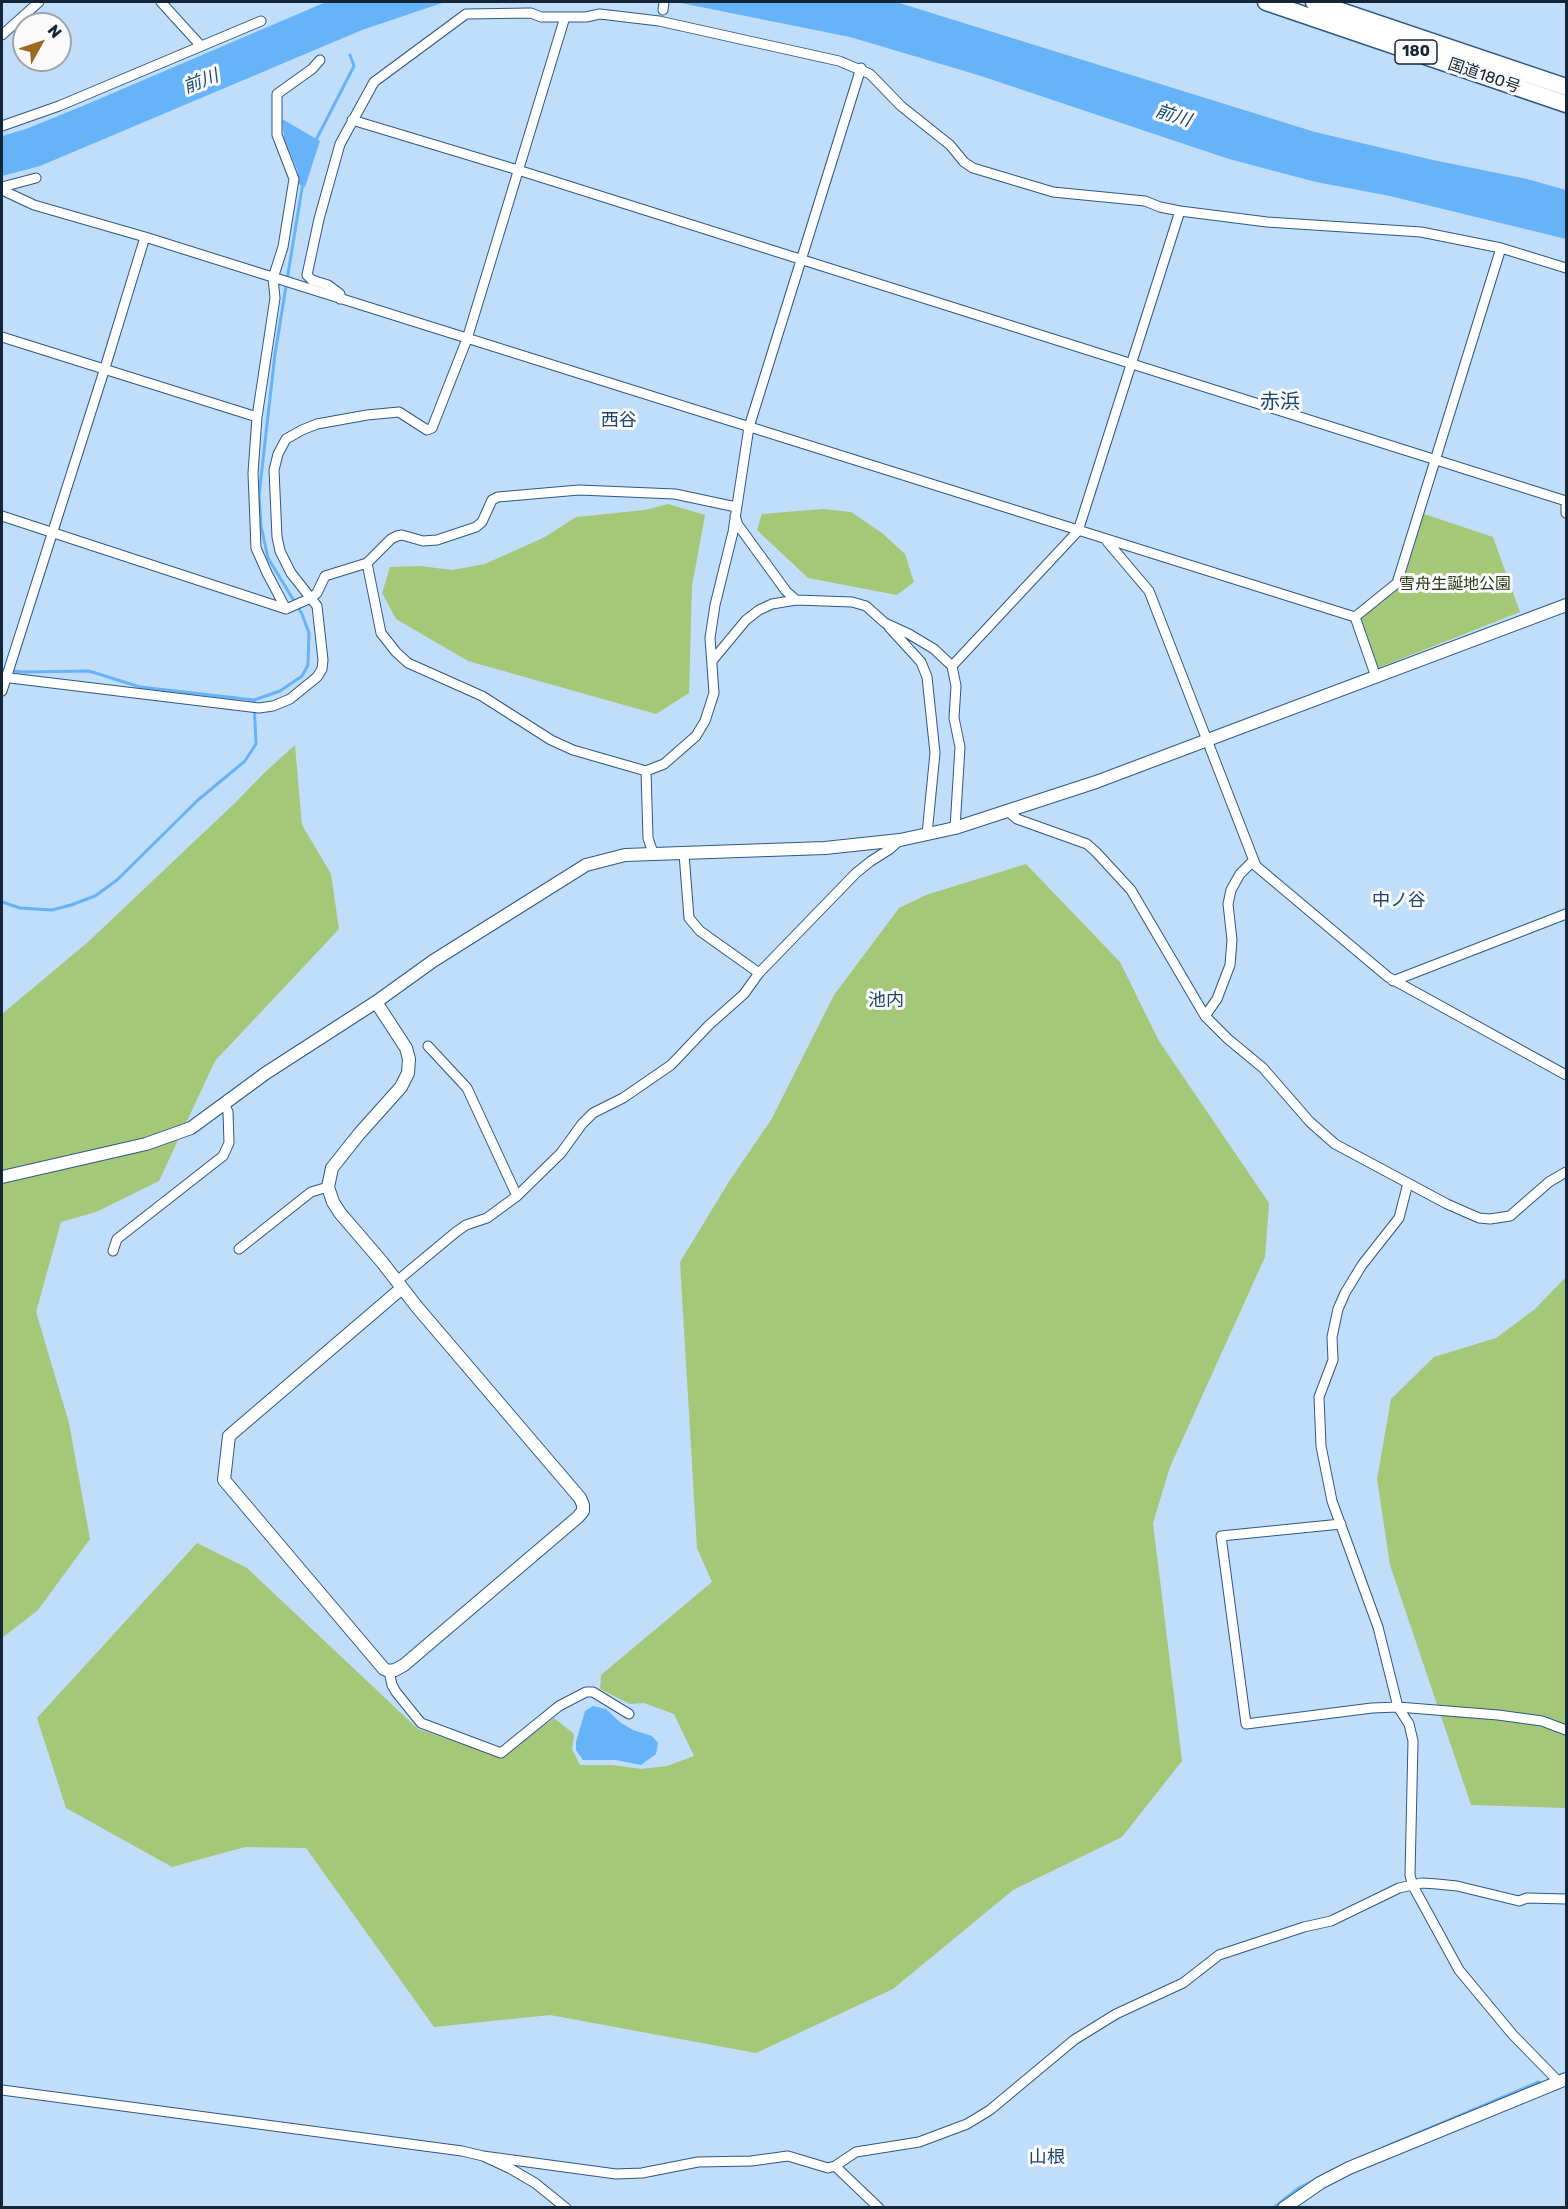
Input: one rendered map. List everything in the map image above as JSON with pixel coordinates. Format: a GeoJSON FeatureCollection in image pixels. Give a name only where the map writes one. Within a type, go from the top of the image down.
{"type":"FeatureCollection","features":[{"type":"Feature","properties":{"kind":"highway","name":"国道180号"},"geometry":{"type":"LineString","coordinates":[[1266,2],[1566,104]]}},
{"type":"Feature","properties":{"kind":"highway","name":"国道180号"},"geometry":{"type":"LineString","coordinates":[[1314,2],[1566,87]]}},
{"type":"Feature","properties":{"kind":"street"},"geometry":{"type":"LineString","coordinates":[[2,35],[39,2]]}},
{"type":"Feature","properties":{"kind":"street"},"geometry":{"type":"LineString","coordinates":[[161,2],[201,46]]}},
{"type":"Feature","properties":{"kind":"street"},"geometry":{"type":"LineString","coordinates":[[340,299],[340,294],[328,285],[312,280],[307,275],[319,219],[340,144],[374,82],[466,14],[531,13],[541,17],[585,17],[600,14],[659,21],[839,61],[861,68],[870,74],[901,106],[973,168],[1053,192],[1145,201],[1180,211],[1267,222],[1421,232],[1501,248],[1566,268]]}},
{"type":"Feature","properties":{"kind":"street"},"geometry":{"type":"LineString","coordinates":[[6,673],[254,708],[273,706],[290,699],[317,677],[322,669],[323,660],[317,606],[307,600],[291,573],[280,551],[277,537],[274,470],[278,454],[286,439],[317,424],[388,412],[399,412],[427,430],[432,428],[467,339],[565,17]]}},
{"type":"Feature","properties":{"kind":"street"},"geometry":{"type":"LineString","coordinates":[[2,126],[59,106],[261,21]]}},
{"type":"Feature","properties":{"kind":"street"},"geometry":{"type":"LineString","coordinates":[[289,608],[267,573],[256,548],[253,474],[257,417],[294,178],[277,135],[277,94],[312,69],[320,60]]}},
{"type":"Feature","properties":{"kind":"street"},"geometry":{"type":"LineString","coordinates":[[367,563],[381,633],[408,663],[482,696],[551,740],[573,750],[646,771],[664,764],[696,736],[705,721],[714,693],[710,638],[715,605],[733,532],[749,427],[861,68]]}},
{"type":"Feature","properties":{"kind":"street"},"geometry":{"type":"LineString","coordinates":[[352,120],[518,170],[1566,501]]}},
{"type":"Feature","properties":{"kind":"street"},"geometry":{"type":"LineString","coordinates":[[2,189],[36,178]]}},
{"type":"Feature","properties":{"kind":"street"},"geometry":{"type":"LineString","coordinates":[[2,189],[34,205],[145,237],[1355,617]]}},
{"type":"Feature","properties":{"kind":"street"},"geometry":{"type":"LineString","coordinates":[[952,666],[1078,531],[1180,211]]}},
{"type":"Feature","properties":{"kind":"street"},"geometry":{"type":"LineString","coordinates":[[2,691],[145,237]]}},
{"type":"Feature","properties":{"kind":"street"},"geometry":{"type":"LineString","coordinates":[[1355,617],[1397,583],[1501,248]]}},
{"type":"Feature","properties":{"kind":"street"},"geometry":{"type":"LineString","coordinates":[[2,337],[104,371],[257,417]]}},
{"type":"Feature","properties":{"kind":"street"},"geometry":{"type":"LineString","coordinates":[[2,516],[289,608],[317,593],[325,576],[367,563],[390,539],[402,535],[423,541],[437,540],[476,527],[482,522],[492,500],[498,497],[590,490],[675,494],[735,512]]}},
{"type":"Feature","properties":{"kind":"street"},"geometry":{"type":"LineString","coordinates":[[1566,506],[1566,513]]}},
{"type":"Feature","properties":{"kind":"street"},"geometry":{"type":"LineString","coordinates":[[735,512],[738,525],[786,591],[796,600]]}},
{"type":"Feature","properties":{"kind":"street"},"geometry":{"type":"LineString","coordinates":[[1105,539],[1149,591],[1253,861],[1393,981],[1566,1075]]}},
{"type":"Feature","properties":{"kind":"street"},"geometry":{"type":"LineString","coordinates":[[712,661],[746,620],[772,604],[796,600],[852,602],[866,606],[921,662],[927,677],[935,753],[927,834]]}},
{"type":"Feature","properties":{"kind":"street"},"geometry":{"type":"LineString","coordinates":[[2,1177],[99,1156],[191,1128],[266,1073],[376,1002],[428,965],[586,865],[625,855],[653,853],[684,854],[825,848],[900,840],[955,828],[1096,782],[1566,605]]}},
{"type":"Feature","properties":{"kind":"street"},"geometry":{"type":"LineString","coordinates":[[1355,617],[1376,677]]}},
{"type":"Feature","properties":{"kind":"street"},"geometry":{"type":"LineString","coordinates":[[885,623],[934,649],[952,666],[956,686],[954,717],[960,747],[955,828]]}},
{"type":"Feature","properties":{"kind":"street"},"geometry":{"type":"LineString","coordinates":[[646,771],[648,838],[653,853]]}},
{"type":"Feature","properties":{"kind":"street"},"geometry":{"type":"LineString","coordinates":[[1009,812],[1017,819],[1087,844],[1096,852],[1131,890],[1205,1016],[1263,1068],[1310,1122],[1335,1144],[1447,1204],[1479,1218],[1499,1219],[1510,1216],[1549,1182],[1566,1172]]}},
{"type":"Feature","properties":{"kind":"street"},"geometry":{"type":"LineString","coordinates":[[629,1714],[593,1692],[586,1692],[550,1713],[501,1753],[421,1723],[396,1692],[388,1671],[224,1480],[229,1436],[456,1232],[487,1218],[517,1196],[561,1153],[582,1124],[594,1113],[623,1098],[671,1065],[709,1025],[744,994],[759,973],[856,873],[900,840]]}},
{"type":"Feature","properties":{"kind":"street"},"geometry":{"type":"LineString","coordinates":[[684,854],[688,918],[700,931],[759,973]]}},
{"type":"Feature","properties":{"kind":"street"},"geometry":{"type":"LineString","coordinates":[[1205,1016],[1217,999],[1230,965],[1232,940],[1228,904],[1231,890],[1240,874],[1253,861]]}},
{"type":"Feature","properties":{"kind":"street"},"geometry":{"type":"LineString","coordinates":[[1393,981],[1566,914]]}},
{"type":"Feature","properties":{"kind":"street"},"geometry":{"type":"LineString","coordinates":[[376,1002],[406,1048],[409,1059],[408,1073],[401,1086],[332,1168],[328,1186],[333,1202],[399,1284],[580,1498],[583,1505],[583,1511],[569,1525],[404,1665],[388,1671]]}},
{"type":"Feature","properties":{"kind":"street"},"geometry":{"type":"LineString","coordinates":[[428,1046],[467,1088],[517,1196]]}},
{"type":"Feature","properties":{"kind":"street"},"geometry":{"type":"LineString","coordinates":[[112,1251],[117,1239],[223,1156],[229,1143],[228,1112],[224,1104]]}},
{"type":"Feature","properties":{"kind":"street"},"geometry":{"type":"LineString","coordinates":[[1284,2208],[1320,2183],[1349,2168],[1563,2080],[1513,2036],[1459,1970],[1413,1886],[1410,1875],[1413,1741],[1409,1724],[1398,1707],[1378,1627],[1332,1501],[1321,1446],[1319,1397],[1334,1360],[1331,1345],[1338,1309],[1362,1265],[1399,1218],[1408,1183]]}},
{"type":"Feature","properties":{"kind":"street"},"geometry":{"type":"LineString","coordinates":[[238,1249],[311,1192],[328,1186]]}},
{"type":"Feature","properties":{"kind":"street"},"geometry":{"type":"LineString","coordinates":[[1341,1524],[1221,1536],[1246,1724],[1372,1708],[1398,1707],[1542,1721],[1566,1730]]}},
{"type":"Feature","properties":{"kind":"street"},"geometry":{"type":"LineString","coordinates":[[2,2090],[415,2143],[483,2156],[616,2174],[648,2172],[698,2162],[752,2161],[788,2156],[798,2157],[828,2168],[856,2152],[919,2142],[980,2118],[1074,2040],[1116,2014],[1183,1983],[1219,1955],[1304,1927],[1331,1921],[1399,1888],[1422,1883],[1457,1886],[1520,1901],[1527,1898],[1566,1899]]}},
{"type":"Feature","properties":{"kind":"street"},"geometry":{"type":"LineString","coordinates":[[483,2156],[535,2183],[567,2208]]}},
{"type":"Feature","properties":{"kind":"street"},"geometry":{"type":"LineString","coordinates":[[835,2166],[879,2208]]}},
{"type":"Feature","properties":{"kind":"green space"},"geometry":{"type":"Polygon","coordinates":[[[668,504],[705,515],[692,586],[689,693],[656,714],[468,661],[396,619],[382,593],[390,567],[420,566],[452,570],[485,564],[545,537],[576,517],[645,510],[668,504]]]}},
{"type":"Feature","properties":{"kind":"green space"},"geometry":{"type":"Polygon","coordinates":[[[823,509],[851,512],[882,533],[905,554],[914,582],[897,595],[808,578],[757,530],[762,514],[823,509]]]}},
{"type":"Feature","properties":{"kind":"green space","name":"雪舟生誕地公園"},"geometry":{"type":"Polygon","coordinates":[[[1424,514],[1493,537],[1520,612],[1378,668],[1361,618],[1402,586],[1424,514]]]}},
{"type":"Feature","properties":{"kind":"green space"},"geometry":{"type":"Polygon","coordinates":[[[295,745],[302,825],[331,874],[339,929],[215,1061],[159,1181],[96,1212],[61,1222],[36,1312],[69,1423],[90,1539],[38,1610],[2,1638],[2,1014],[88,942],[295,745]]]}},
{"type":"Feature","properties":{"kind":"green space"},"geometry":{"type":"Polygon","coordinates":[[[1026,864],[1120,962],[1159,1041],[1269,1203],[1265,1257],[1170,1467],[1153,1523],[1182,1761],[1122,1837],[1013,1890],[893,1989],[756,2053],[550,2015],[434,2027],[306,1848],[245,1847],[172,1867],[66,1808],[37,1718],[197,1543],[247,1568],[418,1729],[501,1757],[554,1718],[574,1734],[572,1749],[580,1765],[612,1765],[642,1769],[667,1766],[694,1756],[674,1714],[644,1703],[630,1704],[600,1689],[601,1675],[712,1582],[697,1548],[680,1262],[730,1180],[771,1120],[834,995],[899,908],[926,895],[1026,864]]]}},
{"type":"Feature","properties":{"kind":"green space"},"geometry":{"type":"Polygon","coordinates":[[[1566,1277],[1566,1808],[1471,1805],[1390,1565],[1377,1479],[1391,1399],[1434,1357],[1496,1338],[1535,1309],[1566,1277]]]}},
{"type":"Feature","properties":{"kind":"water","name":"前川"},"geometry":{"type":"Polygon","coordinates":[[[326,2],[445,2],[362,30],[40,166],[2,176],[2,136],[26,129],[85,105],[326,2]]]}},
{"type":"Feature","properties":{"kind":"water","name":"前川"},"geometry":{"type":"Polygon","coordinates":[[[676,2],[896,2],[1315,132],[1527,179],[1566,190],[1566,239],[1390,196],[1316,182],[1229,159],[978,75],[850,37],[676,2]]]}},
{"type":"Feature","properties":{"kind":"water"},"geometry":{"type":"Polygon","coordinates":[[[282,119],[320,141],[305,187],[298,184],[298,172],[284,138],[282,119]]]}},
{"type":"Feature","properties":{"kind":"water"},"geometry":{"type":"Polygon","coordinates":[[[593,1706],[606,1709],[621,1723],[633,1730],[652,1736],[658,1743],[656,1754],[641,1765],[616,1760],[583,1760],[576,1750],[576,1742],[585,1711],[593,1706]]]}},
{"type":"Feature","properties":{"kind":"waterway"},"geometry":{"type":"LineString","coordinates":[[315,142],[354,66],[350,55]]}},
{"type":"Feature","properties":{"kind":"waterway"},"geometry":{"type":"LineString","coordinates":[[2,670],[89,671],[140,687],[254,700],[280,691],[302,676],[308,665],[309,633],[302,614],[268,558],[261,526],[259,495],[275,354],[303,182]]}},
{"type":"Feature","properties":{"kind":"waterway"},"geometry":{"type":"LineString","coordinates":[[2,902],[20,908],[52,910],[95,896],[117,880],[198,800],[245,761],[256,744],[254,700]]}},
{"type":"Feature","properties":{"kind":"waterway"},"geometry":{"type":"LineString","coordinates":[[1383,2148],[1539,2082]]}},
{"type":"Feature","properties":{"kind":"waterway"},"geometry":{"type":"LineString","coordinates":[[1273,2208],[1299,2188],[1333,2170]]}},
{"type":"Feature","properties":{"kind":"district","name":"赤浜"},"geometry":{"type":"Point","coordinates":[1280,402]}},
{"type":"Feature","properties":{"kind":"district","name":"西谷"},"geometry":{"type":"Point","coordinates":[619,421]}},
{"type":"Feature","properties":{"kind":"district","name":"中ノ谷"},"geometry":{"type":"Point","coordinates":[1399,901]}},
{"type":"Feature","properties":{"kind":"district","name":"池内"},"geometry":{"type":"Point","coordinates":[886,1001]}},
{"type":"Feature","properties":{"kind":"district","name":"山根"},"geometry":{"type":"Point","coordinates":[1047,2158]}}]}
